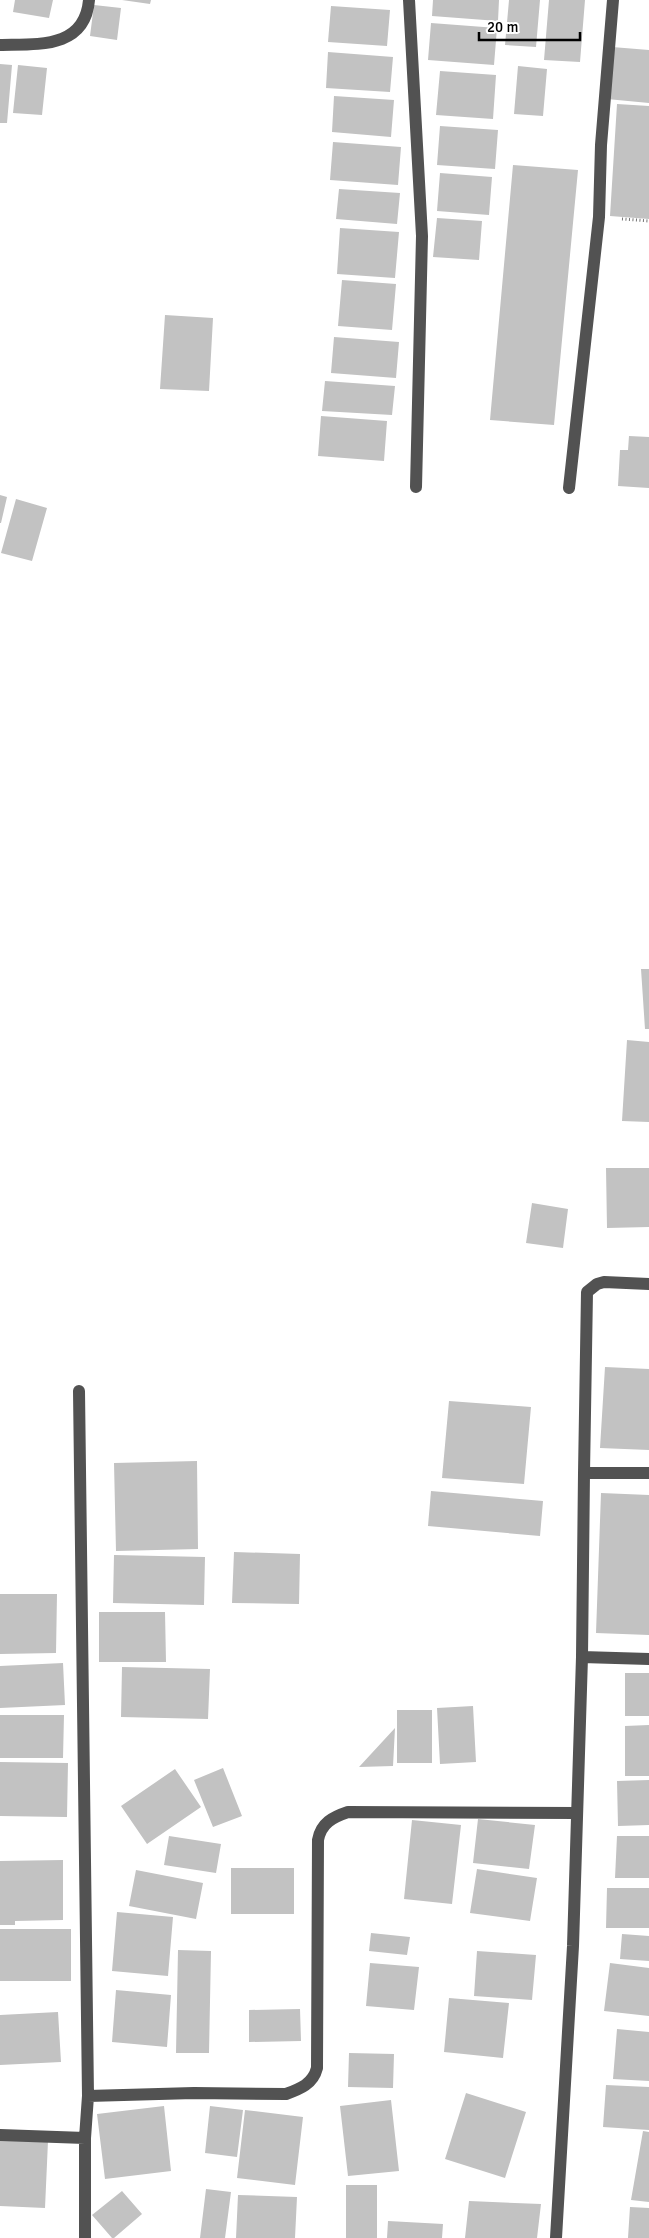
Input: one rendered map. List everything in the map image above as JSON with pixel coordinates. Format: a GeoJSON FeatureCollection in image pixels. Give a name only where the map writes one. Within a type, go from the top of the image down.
{"type":"FeatureCollection","features":[{"type":"Feature","properties":{"kind":"street"},"geometry":{"type":"LineString","coordinates":[[0,45],[62,41],[79,28],[89,0]]}},
{"type":"Feature","properties":{"kind":"street"},"geometry":{"type":"LineString","coordinates":[[409,0],[422,236],[416,488]]}},
{"type":"Feature","properties":{"kind":"street"},"geometry":{"type":"LineString","coordinates":[[569,488],[599,217],[601,145],[613,0]]}},
{"type":"Feature","properties":{"kind":"street"},"geometry":{"type":"LineString","coordinates":[[556,2238],[573,1946],[582,1657],[582,1531],[588,1292],[597,1284],[604,1282],[649,1284]]}},
{"type":"Feature","properties":{"kind":"street"},"geometry":{"type":"LineString","coordinates":[[79,1391],[88,2096],[85,2138],[85,2238]]}},
{"type":"Feature","properties":{"kind":"street"},"geometry":{"type":"LineString","coordinates":[[584,1472],[649,1473]]}},
{"type":"Feature","properties":{"kind":"street"},"geometry":{"type":"LineString","coordinates":[[582,1657],[649,1659]]}},
{"type":"Feature","properties":{"kind":"street"},"geometry":{"type":"LineString","coordinates":[[88,2096],[194,2093],[286,2094],[310,2082],[316,2074],[317,2068],[318,1840],[320,1832],[331,1818],[348,1812],[577,1813]]}},
{"type":"Feature","properties":{"kind":"street"},"geometry":{"type":"LineString","coordinates":[[0,2135],[85,2138]]}},
{"type":"Feature","properties":{"kind":"building"},"geometry":{"type":"Polygon","coordinates":[[[15,0],[53,0],[49,18],[13,12],[15,0]]]}},
{"type":"Feature","properties":{"kind":"building"},"geometry":{"type":"Polygon","coordinates":[[[122,0],[151,0],[150,4],[122,0]]]}},
{"type":"Feature","properties":{"kind":"building"},"geometry":{"type":"Polygon","coordinates":[[[433,0],[499,0],[498,21],[432,16],[433,0]]]}},
{"type":"Feature","properties":{"kind":"building"},"geometry":{"type":"Polygon","coordinates":[[[509,0],[540,0],[536,47],[505,45],[509,0]]]}},
{"type":"Feature","properties":{"kind":"building"},"geometry":{"type":"Polygon","coordinates":[[[549,0],[585,0],[580,62],[544,60],[549,0]]]}},
{"type":"Feature","properties":{"kind":"building"},"geometry":{"type":"Polygon","coordinates":[[[94,5],[121,8],[117,40],[90,36],[94,5]]]}},
{"type":"Feature","properties":{"kind":"building"},"geometry":{"type":"Polygon","coordinates":[[[331,6],[390,10],[387,46],[328,42],[331,6]]]}},
{"type":"Feature","properties":{"kind":"building"},"geometry":{"type":"Polygon","coordinates":[[[431,23],[497,28],[494,65],[428,60],[431,23]]]}},
{"type":"Feature","properties":{"kind":"building"},"geometry":{"type":"Polygon","coordinates":[[[612,47],[649,50],[649,103],[607,99],[612,47]]]}},
{"type":"Feature","properties":{"kind":"building"},"geometry":{"type":"Polygon","coordinates":[[[328,52],[393,57],[390,92],[326,88],[328,52]]]}},
{"type":"Feature","properties":{"kind":"building"},"geometry":{"type":"Polygon","coordinates":[[[0,64],[12,65],[7,123],[0,123],[0,64]]]}},
{"type":"Feature","properties":{"kind":"building"},"geometry":{"type":"Polygon","coordinates":[[[18,65],[47,68],[42,115],[13,113],[18,65]]]}},
{"type":"Feature","properties":{"kind":"building"},"geometry":{"type":"Polygon","coordinates":[[[518,66],[547,69],[543,116],[514,114],[518,66]]]}},
{"type":"Feature","properties":{"kind":"building"},"geometry":{"type":"Polygon","coordinates":[[[440,71],[496,75],[493,119],[436,115],[440,71]]]}},
{"type":"Feature","properties":{"kind":"building"},"geometry":{"type":"Polygon","coordinates":[[[334,96],[394,100],[391,137],[332,132],[334,96]]]}},
{"type":"Feature","properties":{"kind":"building"},"geometry":{"type":"Polygon","coordinates":[[[617,104],[649,106],[649,219],[610,216],[617,104]]]}},
{"type":"Feature","properties":{"kind":"building"},"geometry":{"type":"Polygon","coordinates":[[[440,126],[498,130],[495,169],[437,165],[440,126]]]}},
{"type":"Feature","properties":{"kind":"building"},"geometry":{"type":"Polygon","coordinates":[[[333,142],[401,147],[398,185],[330,180],[333,142]]]}},
{"type":"Feature","properties":{"kind":"building"},"geometry":{"type":"Polygon","coordinates":[[[513,165],[578,170],[554,425],[490,420],[513,165]]]}},
{"type":"Feature","properties":{"kind":"building"},"geometry":{"type":"Polygon","coordinates":[[[440,173],[492,177],[489,215],[437,211],[440,173]]]}},
{"type":"Feature","properties":{"kind":"building"},"geometry":{"type":"Polygon","coordinates":[[[339,189],[400,193],[397,224],[336,219],[339,189]]]}},
{"type":"Feature","properties":{"kind":"building"},"geometry":{"type":"Polygon","coordinates":[[[437,218],[482,221],[479,260],[433,257],[437,218]]]}},
{"type":"Feature","properties":{"kind":"building"},"geometry":{"type":"Polygon","coordinates":[[[340,228],[399,232],[395,278],[337,274],[340,228]]]}},
{"type":"Feature","properties":{"kind":"building"},"geometry":{"type":"Polygon","coordinates":[[[342,280],[396,284],[392,330],[338,326],[342,280]]]}},
{"type":"Feature","properties":{"kind":"building"},"geometry":{"type":"Polygon","coordinates":[[[165,315],[213,318],[209,391],[160,389],[165,315]]]}},
{"type":"Feature","properties":{"kind":"building"},"geometry":{"type":"Polygon","coordinates":[[[334,337],[399,342],[396,378],[331,373],[334,337]]]}},
{"type":"Feature","properties":{"kind":"building"},"geometry":{"type":"Polygon","coordinates":[[[325,381],[395,386],[392,415],[322,411],[325,381]]]}},
{"type":"Feature","properties":{"kind":"building"},"geometry":{"type":"Polygon","coordinates":[[[321,416],[387,421],[384,461],[318,456],[321,416]]]}},
{"type":"Feature","properties":{"kind":"building"},"geometry":{"type":"Polygon","coordinates":[[[629,436],[649,437],[649,488],[618,486],[620,450],[628,450],[629,436]]]}},
{"type":"Feature","properties":{"kind":"building"},"geometry":{"type":"Polygon","coordinates":[[[0,495],[7,497],[1,523],[0,523],[0,495]]]}},
{"type":"Feature","properties":{"kind":"building"},"geometry":{"type":"Polygon","coordinates":[[[16,499],[47,508],[32,561],[1,553],[16,499]]]}},
{"type":"Feature","properties":{"kind":"building"},"geometry":{"type":"Polygon","coordinates":[[[641,969],[649,969],[649,1029],[645,1029],[641,969]]]}},
{"type":"Feature","properties":{"kind":"building"},"geometry":{"type":"Polygon","coordinates":[[[627,1040],[649,1042],[649,1122],[622,1121],[627,1040]]]}},
{"type":"Feature","properties":{"kind":"building"},"geometry":{"type":"Polygon","coordinates":[[[606,1168],[649,1168],[649,1227],[607,1228],[606,1168]]]}},
{"type":"Feature","properties":{"kind":"building"},"geometry":{"type":"Polygon","coordinates":[[[532,1203],[568,1209],[563,1248],[526,1243],[532,1203]]]}},
{"type":"Feature","properties":{"kind":"building"},"geometry":{"type":"Polygon","coordinates":[[[605,1367],[649,1369],[649,1450],[600,1448],[605,1367]]]}},
{"type":"Feature","properties":{"kind":"building"},"geometry":{"type":"Polygon","coordinates":[[[449,1401],[531,1407],[524,1484],[442,1478],[449,1401]]]}},
{"type":"Feature","properties":{"kind":"building"},"geometry":{"type":"Polygon","coordinates":[[[197,1461],[198,1549],[116,1551],[114,1463],[197,1461]]]}},
{"type":"Feature","properties":{"kind":"building"},"geometry":{"type":"Polygon","coordinates":[[[431,1491],[543,1501],[540,1536],[428,1526],[431,1491]]]}},
{"type":"Feature","properties":{"kind":"building"},"geometry":{"type":"Polygon","coordinates":[[[601,1493],[649,1495],[649,1635],[596,1633],[601,1493]]]}},
{"type":"Feature","properties":{"kind":"building"},"geometry":{"type":"Polygon","coordinates":[[[234,1552],[300,1554],[299,1604],[232,1603],[234,1552]]]}},
{"type":"Feature","properties":{"kind":"building"},"geometry":{"type":"Polygon","coordinates":[[[114,1555],[205,1557],[204,1605],[113,1603],[114,1555]]]}},
{"type":"Feature","properties":{"kind":"building"},"geometry":{"type":"Polygon","coordinates":[[[0,1594],[57,1594],[56,1653],[0,1654],[0,1594]]]}},
{"type":"Feature","properties":{"kind":"building"},"geometry":{"type":"Polygon","coordinates":[[[99,1612],[165,1612],[166,1662],[99,1662],[99,1612]]]}},
{"type":"Feature","properties":{"kind":"building"},"geometry":{"type":"Polygon","coordinates":[[[63,1663],[65,1705],[0,1708],[0,1666],[63,1663]]]}},
{"type":"Feature","properties":{"kind":"building"},"geometry":{"type":"Polygon","coordinates":[[[122,1667],[210,1669],[208,1719],[121,1717],[122,1667]]]}},
{"type":"Feature","properties":{"kind":"building"},"geometry":{"type":"Polygon","coordinates":[[[625,1673],[649,1673],[649,1716],[625,1716],[625,1673]]]}},
{"type":"Feature","properties":{"kind":"building"},"geometry":{"type":"Polygon","coordinates":[[[473,1706],[476,1762],[440,1764],[437,1708],[473,1706]]]}},
{"type":"Feature","properties":{"kind":"building"},"geometry":{"type":"Polygon","coordinates":[[[397,1710],[432,1710],[432,1763],[397,1763],[397,1710]]]}},
{"type":"Feature","properties":{"kind":"building"},"geometry":{"type":"Polygon","coordinates":[[[0,1715],[64,1715],[63,1758],[0,1758],[0,1715]]]}},
{"type":"Feature","properties":{"kind":"building"},"geometry":{"type":"Polygon","coordinates":[[[649,1725],[649,1776],[625,1776],[625,1726],[649,1725]]]}},
{"type":"Feature","properties":{"kind":"building"},"geometry":{"type":"Polygon","coordinates":[[[395,1728],[393,1766],[359,1767],[395,1728]]]}},
{"type":"Feature","properties":{"kind":"building"},"geometry":{"type":"Polygon","coordinates":[[[0,1762],[68,1763],[67,1817],[0,1816],[0,1762]]]}},
{"type":"Feature","properties":{"kind":"building"},"geometry":{"type":"Polygon","coordinates":[[[223,1768],[242,1816],[213,1827],[194,1780],[223,1768]]]}},
{"type":"Feature","properties":{"kind":"building"},"geometry":{"type":"Polygon","coordinates":[[[175,1769],[201,1807],[147,1844],[121,1806],[175,1769]]]}},
{"type":"Feature","properties":{"kind":"building"},"geometry":{"type":"Polygon","coordinates":[[[649,1780],[649,1825],[618,1826],[617,1781],[649,1780]]]}},
{"type":"Feature","properties":{"kind":"building"},"geometry":{"type":"Polygon","coordinates":[[[478,1819],[535,1825],[529,1869],[473,1863],[478,1819]]]}},
{"type":"Feature","properties":{"kind":"building"},"geometry":{"type":"Polygon","coordinates":[[[412,1820],[461,1825],[452,1904],[404,1899],[412,1820]]]}},
{"type":"Feature","properties":{"kind":"building"},"geometry":{"type":"Polygon","coordinates":[[[169,1836],[221,1844],[216,1873],[164,1865],[169,1836]]]}},
{"type":"Feature","properties":{"kind":"building"},"geometry":{"type":"Polygon","coordinates":[[[617,1836],[649,1836],[649,1878],[615,1878],[617,1836]]]}},
{"type":"Feature","properties":{"kind":"building"},"geometry":{"type":"Polygon","coordinates":[[[63,1860],[63,1920],[15,1921],[15,1925],[0,1925],[0,1861],[63,1860]]]}},
{"type":"Feature","properties":{"kind":"building"},"geometry":{"type":"Polygon","coordinates":[[[231,1868],[294,1868],[294,1914],[231,1914],[231,1868]]]}},
{"type":"Feature","properties":{"kind":"building"},"geometry":{"type":"Polygon","coordinates":[[[477,1869],[537,1878],[530,1921],[470,1913],[477,1869]]]}},
{"type":"Feature","properties":{"kind":"building"},"geometry":{"type":"Polygon","coordinates":[[[136,1870],[203,1883],[196,1919],[129,1906],[136,1870]]]}},
{"type":"Feature","properties":{"kind":"building"},"geometry":{"type":"Polygon","coordinates":[[[607,1888],[649,1888],[649,1928],[606,1928],[607,1888]]]}},
{"type":"Feature","properties":{"kind":"building"},"geometry":{"type":"Polygon","coordinates":[[[117,1912],[173,1917],[168,1976],[112,1971],[117,1912]]]}},
{"type":"Feature","properties":{"kind":"building"},"geometry":{"type":"Polygon","coordinates":[[[0,1929],[71,1929],[71,1981],[0,1981],[0,1929]]]}},
{"type":"Feature","properties":{"kind":"building"},"geometry":{"type":"Polygon","coordinates":[[[371,1933],[410,1937],[407,1955],[369,1951],[371,1933]]]}},
{"type":"Feature","properties":{"kind":"building"},"geometry":{"type":"Polygon","coordinates":[[[622,1934],[649,1936],[649,1961],[620,1959],[622,1934]]]}},
{"type":"Feature","properties":{"kind":"building"},"geometry":{"type":"Polygon","coordinates":[[[178,1950],[211,1951],[209,2053],[176,2053],[178,1950]]]}},
{"type":"Feature","properties":{"kind":"building"},"geometry":{"type":"Polygon","coordinates":[[[477,1951],[536,1955],[532,2000],[474,1996],[477,1951]]]}},
{"type":"Feature","properties":{"kind":"building"},"geometry":{"type":"Polygon","coordinates":[[[370,1963],[419,1967],[414,2010],[366,2006],[370,1963]]]}},
{"type":"Feature","properties":{"kind":"building"},"geometry":{"type":"Polygon","coordinates":[[[610,1963],[649,1968],[649,2016],[604,2011],[610,1963]]]}},
{"type":"Feature","properties":{"kind":"building"},"geometry":{"type":"Polygon","coordinates":[[[116,1990],[171,1995],[167,2047],[112,2042],[116,1990]]]}},
{"type":"Feature","properties":{"kind":"building"},"geometry":{"type":"Polygon","coordinates":[[[449,1998],[509,2003],[503,2058],[444,2052],[449,1998]]]}},
{"type":"Feature","properties":{"kind":"building"},"geometry":{"type":"Polygon","coordinates":[[[300,2009],[301,2041],[249,2042],[249,2010],[300,2009]]]}},
{"type":"Feature","properties":{"kind":"building"},"geometry":{"type":"Polygon","coordinates":[[[58,2012],[61,2062],[0,2065],[0,2015],[58,2012]]]}},
{"type":"Feature","properties":{"kind":"building"},"geometry":{"type":"Polygon","coordinates":[[[617,2029],[649,2032],[649,2081],[613,2079],[617,2029]]]}},
{"type":"Feature","properties":{"kind":"building"},"geometry":{"type":"Polygon","coordinates":[[[349,2053],[394,2054],[393,2088],[348,2087],[349,2053]]]}},
{"type":"Feature","properties":{"kind":"building"},"geometry":{"type":"Polygon","coordinates":[[[606,2085],[649,2087],[649,2130],[603,2127],[606,2085]]]}},
{"type":"Feature","properties":{"kind":"building"},"geometry":{"type":"Polygon","coordinates":[[[466,2093],[526,2112],[505,2178],[445,2159],[466,2093]]]}},
{"type":"Feature","properties":{"kind":"building"},"geometry":{"type":"Polygon","coordinates":[[[391,2100],[399,2171],[348,2176],[340,2106],[391,2100]]]}},
{"type":"Feature","properties":{"kind":"building"},"geometry":{"type":"Polygon","coordinates":[[[164,2106],[171,2171],[105,2179],[97,2114],[164,2106]]]}},
{"type":"Feature","properties":{"kind":"building"},"geometry":{"type":"Polygon","coordinates":[[[210,2106],[243,2110],[237,2157],[205,2153],[210,2106]]]}},
{"type":"Feature","properties":{"kind":"building"},"geometry":{"type":"Polygon","coordinates":[[[245,2110],[303,2117],[295,2185],[237,2178],[245,2110]]]}},
{"type":"Feature","properties":{"kind":"building"},"geometry":{"type":"Polygon","coordinates":[[[643,2131],[649,2132],[649,2202],[631,2200],[643,2131]]]}},
{"type":"Feature","properties":{"kind":"building"},"geometry":{"type":"Polygon","coordinates":[[[0,2140],[48,2141],[45,2208],[0,2206],[0,2140]]]}},
{"type":"Feature","properties":{"kind":"building"},"geometry":{"type":"Polygon","coordinates":[[[346,2185],[377,2185],[377,2238],[346,2238],[346,2185]]]}},
{"type":"Feature","properties":{"kind":"building"},"geometry":{"type":"Polygon","coordinates":[[[206,2189],[231,2192],[225,2238],[200,2238],[206,2189]]]}},
{"type":"Feature","properties":{"kind":"building"},"geometry":{"type":"Polygon","coordinates":[[[122,2191],[142,2214],[112,2238],[92,2215],[122,2191]]]}},
{"type":"Feature","properties":{"kind":"building"},"geometry":{"type":"Polygon","coordinates":[[[238,2195],[297,2197],[295,2238],[236,2238],[238,2195]]]}},
{"type":"Feature","properties":{"kind":"building"},"geometry":{"type":"Polygon","coordinates":[[[469,2201],[541,2204],[537,2238],[465,2238],[469,2201]]]}},
{"type":"Feature","properties":{"kind":"building"},"geometry":{"type":"Polygon","coordinates":[[[630,2207],[649,2208],[649,2238],[628,2238],[630,2207]]]}},
{"type":"Feature","properties":{"kind":"building"},"geometry":{"type":"Polygon","coordinates":[[[388,2221],[443,2224],[442,2238],[387,2238],[388,2221]]]}}]}
